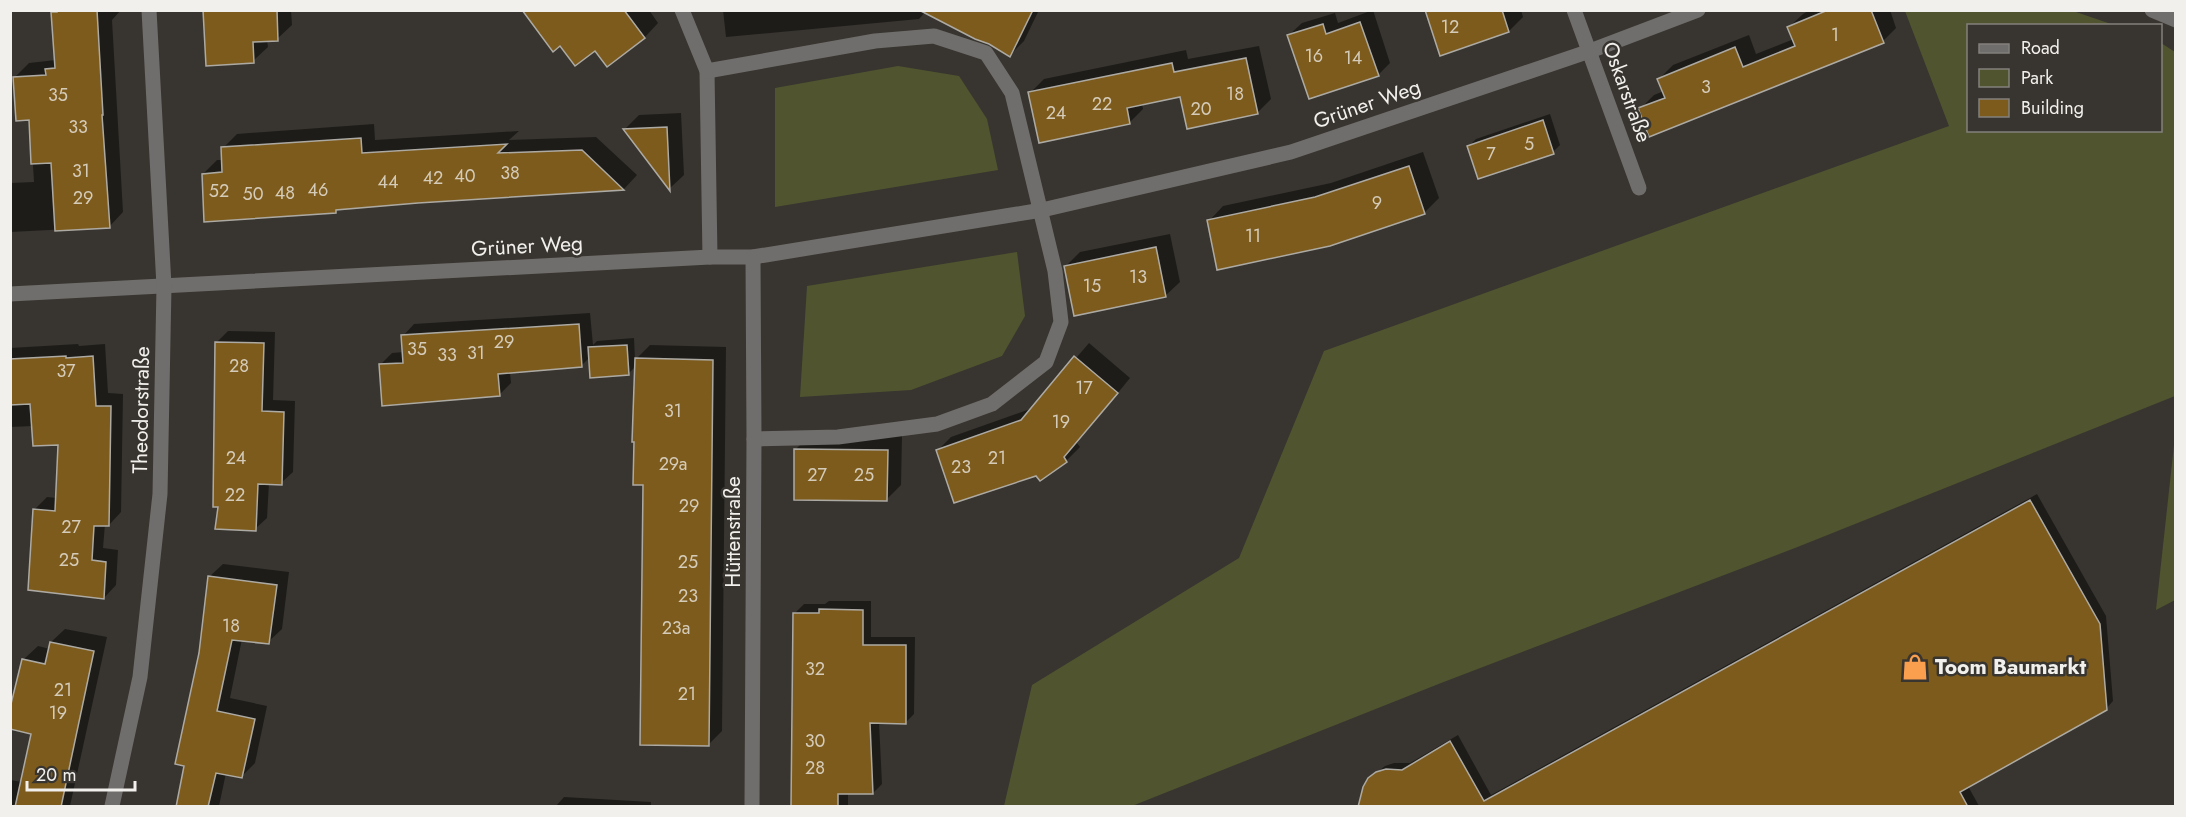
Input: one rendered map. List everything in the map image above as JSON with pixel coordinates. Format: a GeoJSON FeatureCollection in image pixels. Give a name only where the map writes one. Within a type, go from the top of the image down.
{"type":"FeatureCollection","features":[{"type":"Feature","properties":{"kind":"street","name":"Theodorstraße"},"geometry":{"type":"LineString","coordinates":[[112,807],[140,677],[160,494],[164,285],[149,10]]}},
{"type":"Feature","properties":{"kind":"street"},"geometry":{"type":"LineString","coordinates":[[682,10],[707,71],[710,257]]}},
{"type":"Feature","properties":{"kind":"street","name":"Oskarstraße"},"geometry":{"type":"LineString","coordinates":[[1574,10],[1638,188]]}},
{"type":"Feature","properties":{"kind":"street","name":"Grüner Weg"},"geometry":{"type":"LineString","coordinates":[[10,294],[710,257],[753,257],[1042,210],[1291,152],[1590,51],[1698,10]]}},
{"type":"Feature","properties":{"kind":"street"},"geometry":{"type":"LineString","coordinates":[[2152,10],[2175,20]]}},
{"type":"Feature","properties":{"kind":"street"},"geometry":{"type":"LineString","coordinates":[[707,71],[875,41],[934,36],[986,53],[1012,93],[1055,271],[1061,322],[1046,362],[992,404],[937,423],[838,437],[754,439]]}},
{"type":"Feature","properties":{"kind":"street","name":"Hüttenstraße"},"geometry":{"type":"LineString","coordinates":[[752,807],[753,257]]}},
{"type":"Feature","properties":{"kind":"green space"},"geometry":{"type":"Polygon","coordinates":[[[1905,11],[2073,11],[2111,24],[1967,24],[1967,132],[2162,132],[2162,44],[2175,52],[2175,396],[1800,546],[1441,683],[1132,806],[1004,806],[1032,685],[1239,558],[1324,351],[1949,126],[1905,11]]]}},
{"type":"Feature","properties":{"kind":"green space"},"geometry":{"type":"Polygon","coordinates":[[[898,66],[959,76],[987,119],[998,170],[775,207],[775,88],[898,66]]]}},
{"type":"Feature","properties":{"kind":"green space"},"geometry":{"type":"Polygon","coordinates":[[[1017,252],[1025,316],[1002,356],[911,390],[800,397],[807,286],[1017,252]]]}},
{"type":"Feature","properties":{"kind":"green space"},"geometry":{"type":"Polygon","coordinates":[[[2175,436],[2175,600],[2156,610],[2175,436]]]}},
{"type":"Feature","properties":{"kind":"building"},"geometry":{"type":"Polygon","coordinates":[[[57,10],[97,10],[110,228],[55,231],[51,163],[31,164],[29,120],[16,121],[13,77],[46,75],[45,69],[55,68],[51,12],[57,12],[57,10]]]}},
{"type":"Feature","properties":{"kind":"building"},"geometry":{"type":"Polygon","coordinates":[[[203,10],[277,10],[278,41],[253,42],[254,63],[206,66],[203,10]]]}},
{"type":"Feature","properties":{"kind":"building"},"geometry":{"type":"Polygon","coordinates":[[[522,10],[624,10],[645,38],[607,67],[595,51],[575,66],[560,46],[553,52],[522,10]]]}},
{"type":"Feature","properties":{"kind":"building"},"geometry":{"type":"Polygon","coordinates":[[[919,10],[1033,10],[1010,57],[989,44],[919,10]]]}},
{"type":"Feature","properties":{"kind":"building"},"geometry":{"type":"Polygon","coordinates":[[[1425,10],[1502,10],[1509,32],[1440,56],[1425,10]]]}},
{"type":"Feature","properties":{"kind":"building"},"geometry":{"type":"Polygon","coordinates":[[[1828,10],[1871,10],[1884,43],[1649,137],[1638,108],[1665,98],[1657,79],[1735,47],[1743,67],[1795,46],[1787,27],[1828,10]]]}},
{"type":"Feature","properties":{"kind":"building"},"geometry":{"type":"Polygon","coordinates":[[[1360,22],[1379,76],[1309,99],[1287,35],[1323,24],[1326,34],[1360,22]]]}},
{"type":"Feature","properties":{"kind":"building"},"geometry":{"type":"Polygon","coordinates":[[[1246,58],[1258,114],[1187,129],[1180,97],[1127,108],[1130,124],[1039,143],[1028,92],[1172,63],[1174,72],[1246,58]]]}},
{"type":"Feature","properties":{"kind":"building"},"geometry":{"type":"Polygon","coordinates":[[[1543,120],[1554,154],[1478,179],[1467,146],[1543,120]]]}},
{"type":"Feature","properties":{"kind":"building"},"geometry":{"type":"Polygon","coordinates":[[[667,127],[670,191],[623,129],[667,127]]]}},
{"type":"Feature","properties":{"kind":"building"},"geometry":{"type":"Polygon","coordinates":[[[361,138],[362,153],[507,144],[498,153],[582,150],[624,190],[418,203],[336,210],[336,213],[204,222],[202,174],[222,172],[221,147],[361,138]]]}},
{"type":"Feature","properties":{"kind":"building"},"geometry":{"type":"Polygon","coordinates":[[[1409,166],[1425,214],[1330,246],[1217,270],[1207,220],[1315,197],[1409,166]]]}},
{"type":"Feature","properties":{"kind":"building"},"geometry":{"type":"Polygon","coordinates":[[[1156,247],[1166,297],[1074,316],[1064,266],[1156,247]]]}},
{"type":"Feature","properties":{"kind":"building"},"geometry":{"type":"Polygon","coordinates":[[[579,324],[582,367],[498,374],[500,396],[382,406],[379,364],[403,363],[401,335],[579,324]]]}},
{"type":"Feature","properties":{"kind":"building"},"geometry":{"type":"Polygon","coordinates":[[[215,342],[264,343],[262,411],[284,412],[282,485],[258,484],[256,531],[215,529],[218,507],[213,507],[215,342]]]}},
{"type":"Feature","properties":{"kind":"building"},"geometry":{"type":"Polygon","coordinates":[[[627,345],[629,375],[590,378],[588,347],[627,345]]]}},
{"type":"Feature","properties":{"kind":"building"},"geometry":{"type":"Polygon","coordinates":[[[66,356],[66,358],[93,356],[96,406],[111,406],[109,526],[94,526],[92,560],[106,562],[104,599],[28,590],[33,509],[55,511],[58,445],[33,446],[30,404],[10,405],[10,359],[66,356]]]}},
{"type":"Feature","properties":{"kind":"building"},"geometry":{"type":"Polygon","coordinates":[[[1074,356],[1118,393],[1064,457],[1067,462],[1040,481],[1036,476],[954,503],[936,450],[1021,420],[1074,356]]]}},
{"type":"Feature","properties":{"kind":"building"},"geometry":{"type":"Polygon","coordinates":[[[635,358],[713,360],[709,746],[640,745],[643,485],[633,485],[635,358]]]}},
{"type":"Feature","properties":{"kind":"building"},"geometry":{"type":"Polygon","coordinates":[[[794,449],[888,450],[887,501],[794,500],[794,449]]]}},
{"type":"Feature","properties":{"kind":"building","name":"Toom Baumarkt"},"geometry":{"type":"Polygon","coordinates":[[[2030,500],[2100,624],[2107,710],[1960,792],[1968,807],[1358,807],[1363,787],[1368,778],[1376,772],[1386,769],[1402,770],[1450,741],[1484,801],[2030,500]]]}},
{"type":"Feature","properties":{"kind":"building"},"geometry":{"type":"Polygon","coordinates":[[[208,576],[277,585],[269,644],[232,640],[217,711],[255,719],[242,778],[216,773],[208,807],[176,807],[184,766],[175,764],[199,653],[208,576]]]}},
{"type":"Feature","properties":{"kind":"building"},"geometry":{"type":"Polygon","coordinates":[[[819,609],[863,610],[863,645],[906,645],[906,724],[870,723],[873,794],[838,794],[838,807],[791,807],[793,613],[819,613],[819,609]]]}},
{"type":"Feature","properties":{"kind":"building"},"geometry":{"type":"Polygon","coordinates":[[[50,642],[94,651],[61,807],[15,807],[31,734],[10,729],[10,708],[22,659],[45,664],[50,642]]]}},
{"type":"Feature","properties":{"kind":"place","name":"Toom Baumarkt"},"geometry":{"type":"Point","coordinates":[1915,667]}}]}
